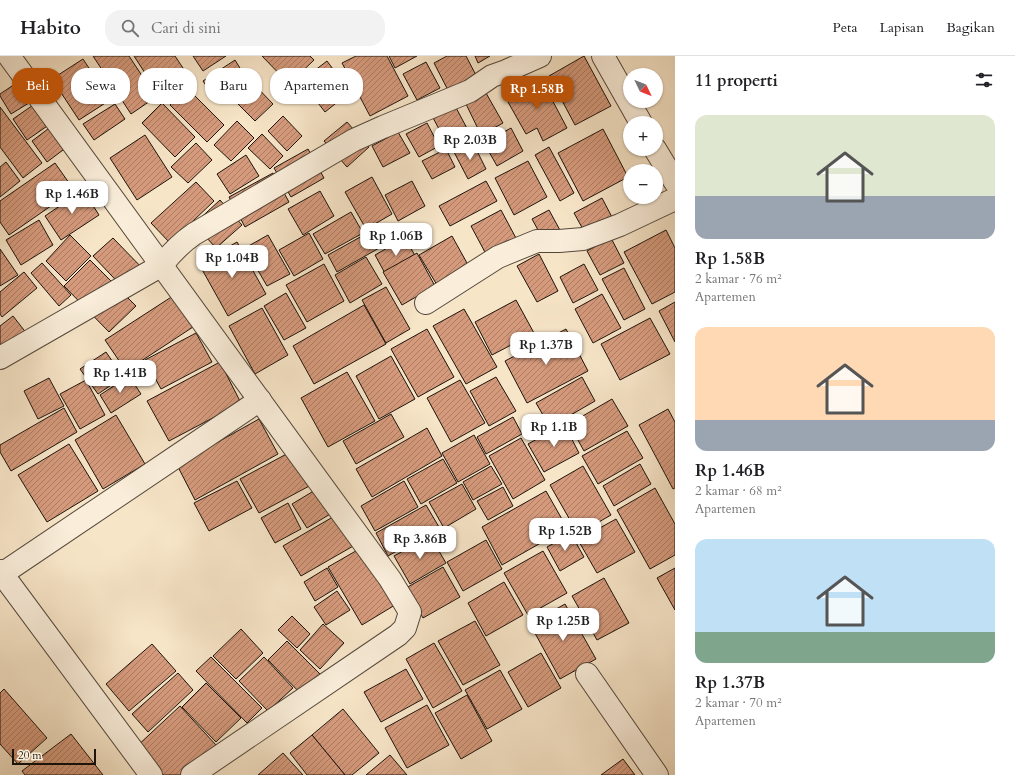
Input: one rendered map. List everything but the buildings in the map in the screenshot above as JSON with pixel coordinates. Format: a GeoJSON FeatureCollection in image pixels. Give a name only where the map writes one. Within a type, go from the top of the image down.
{"type":"FeatureCollection","features":[{"type":"Feature","properties":{"kind":"street"},"geometry":{"type":"LineString","coordinates":[[9,56],[390,579],[410,612],[404,628],[398,635],[192,775]]}},
{"type":"Feature","properties":{"kind":"street"},"geometry":{"type":"LineString","coordinates":[[0,358],[162,265],[171,253],[194,234],[354,140],[383,126],[470,91],[492,76],[540,56]]}},
{"type":"Feature","properties":{"kind":"street"},"geometry":{"type":"LineString","coordinates":[[603,56],[637,116]]}},
{"type":"Feature","properties":{"kind":"street"},"geometry":{"type":"LineString","coordinates":[[664,155],[675,182]]}},
{"type":"Feature","properties":{"kind":"street"},"geometry":{"type":"LineString","coordinates":[[426,303],[498,257],[537,241],[583,239],[620,225],[675,199]]}},
{"type":"Feature","properties":{"kind":"street"},"geometry":{"type":"LineString","coordinates":[[151,775],[1,573],[260,400]]}},
{"type":"Feature","properties":{"kind":"street"},"geometry":{"type":"LineString","coordinates":[[587,674],[657,775]]}}]}
